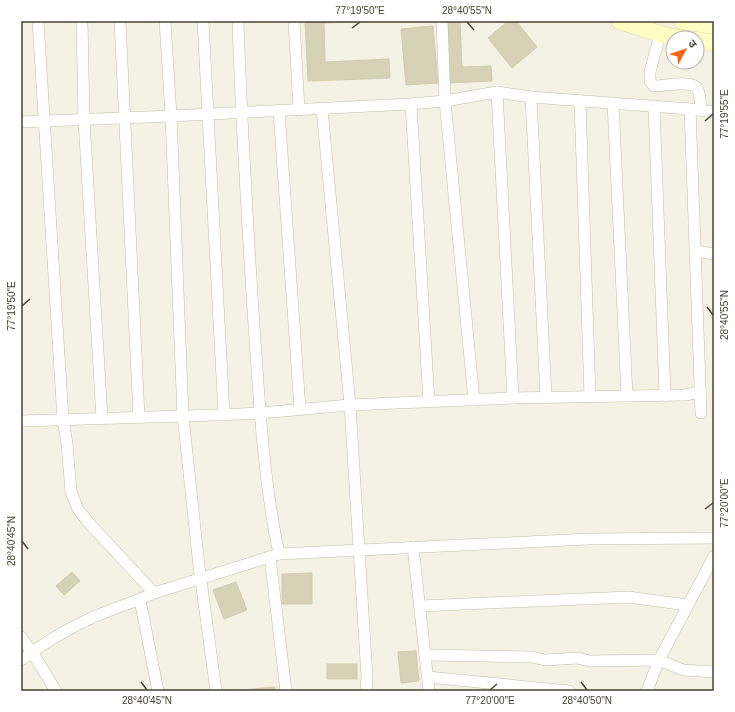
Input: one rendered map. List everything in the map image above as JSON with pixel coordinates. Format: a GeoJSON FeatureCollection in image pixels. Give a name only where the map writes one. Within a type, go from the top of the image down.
{"type":"FeatureCollection","features":[{"type":"Feature","properties":{"kind":"main road"},"geometry":{"type":"LineString","coordinates":[[619,21],[665,35]]}},
{"type":"Feature","properties":{"kind":"main road"},"geometry":{"type":"LineString","coordinates":[[682,21],[714,26]]}},
{"type":"Feature","properties":{"kind":"street"},"geometry":{"type":"LineString","coordinates":[[38,21],[63,420],[67,444],[71,492],[78,509],[88,522],[154,593]]}},
{"type":"Feature","properties":{"kind":"street"},"geometry":{"type":"LineString","coordinates":[[82,21],[84,120],[102,418]]}},
{"type":"Feature","properties":{"kind":"street"},"geometry":{"type":"LineString","coordinates":[[120,21],[139,417]]}},
{"type":"Feature","properties":{"kind":"street"},"geometry":{"type":"LineString","coordinates":[[165,21],[171,116],[183,416],[216,691]]}},
{"type":"Feature","properties":{"kind":"street"},"geometry":{"type":"LineString","coordinates":[[202,21],[224,415]]}},
{"type":"Feature","properties":{"kind":"street"},"geometry":{"type":"LineString","coordinates":[[238,21],[240,113],[260,413],[272,521],[286,691]]}},
{"type":"Feature","properties":{"kind":"street"},"geometry":{"type":"LineString","coordinates":[[294,21],[299,110]]}},
{"type":"Feature","properties":{"kind":"street"},"geometry":{"type":"LineString","coordinates":[[442,21],[445,102],[474,400]]}},
{"type":"Feature","properties":{"kind":"street"},"geometry":{"type":"LineString","coordinates":[[660,34],[650,72],[650,81],[654,86],[692,84],[698,88],[700,95],[695,110],[695,251],[701,413]]}},
{"type":"Feature","properties":{"kind":"street"},"geometry":{"type":"LineString","coordinates":[[21,122],[240,113],[445,102],[497,92],[531,97],[714,112]]}},
{"type":"Feature","properties":{"kind":"street"},"geometry":{"type":"LineString","coordinates":[[497,92],[513,398]]}},
{"type":"Feature","properties":{"kind":"street"},"geometry":{"type":"LineString","coordinates":[[531,97],[546,397]]}},
{"type":"Feature","properties":{"kind":"street"},"geometry":{"type":"LineString","coordinates":[[580,101],[590,396]]}},
{"type":"Feature","properties":{"kind":"street"},"geometry":{"type":"LineString","coordinates":[[613,103],[627,396]]}},
{"type":"Feature","properties":{"kind":"street"},"geometry":{"type":"LineString","coordinates":[[411,104],[429,402]]}},
{"type":"Feature","properties":{"kind":"street"},"geometry":{"type":"LineString","coordinates":[[654,106],[665,395]]}},
{"type":"Feature","properties":{"kind":"street"},"geometry":{"type":"LineString","coordinates":[[322,109],[350,405],[367,677],[366,691]]}},
{"type":"Feature","properties":{"kind":"street"},"geometry":{"type":"LineString","coordinates":[[279,111],[300,409]]}},
{"type":"Feature","properties":{"kind":"street"},"geometry":{"type":"LineString","coordinates":[[695,251],[714,254]]}},
{"type":"Feature","properties":{"kind":"street"},"geometry":{"type":"LineString","coordinates":[[21,421],[224,415],[350,405],[546,397],[685,395],[700,392]]}},
{"type":"Feature","properties":{"kind":"street"},"geometry":{"type":"LineString","coordinates":[[21,660],[84,621],[140,600],[154,593],[274,555],[588,539],[714,538]]}},
{"type":"Feature","properties":{"kind":"street"},"geometry":{"type":"LineString","coordinates":[[413,548],[430,691]]}},
{"type":"Feature","properties":{"kind":"street"},"geometry":{"type":"LineString","coordinates":[[647,691],[659,660],[714,556]]}},
{"type":"Feature","properties":{"kind":"street"},"geometry":{"type":"LineString","coordinates":[[420,606],[628,597],[687,605]]}},
{"type":"Feature","properties":{"kind":"street"},"geometry":{"type":"LineString","coordinates":[[140,600],[158,691]]}},
{"type":"Feature","properties":{"kind":"street"},"geometry":{"type":"LineString","coordinates":[[21,637],[56,691]]}},
{"type":"Feature","properties":{"kind":"street"},"geometry":{"type":"LineString","coordinates":[[425,655],[532,657],[544,660],[578,658],[589,661],[659,660],[683,670],[714,672]]}},
{"type":"Feature","properties":{"kind":"street"},"geometry":{"type":"LineString","coordinates":[[428,677],[569,691]]}},
{"type":"Feature","properties":{"kind":"building"},"geometry":{"type":"Polygon","coordinates":[[[305,21],[386,21],[324,23],[325,62],[389,59],[390,78],[308,81],[305,21]]]}},
{"type":"Feature","properties":{"kind":"building"},"geometry":{"type":"Polygon","coordinates":[[[445,21],[460,21],[462,67],[491,66],[492,81],[447,83],[445,21]]]}},
{"type":"Feature","properties":{"kind":"building"},"geometry":{"type":"Polygon","coordinates":[[[508,21],[516,21],[537,47],[512,68],[488,38],[508,21]]]}},
{"type":"Feature","properties":{"kind":"building"},"geometry":{"type":"Polygon","coordinates":[[[433,26],[438,83],[406,85],[401,29],[433,26]]]}},
{"type":"Feature","properties":{"kind":"building"},"geometry":{"type":"Polygon","coordinates":[[[72,572],[80,581],[64,595],[56,586],[72,572]]]}},
{"type":"Feature","properties":{"kind":"building"},"geometry":{"type":"Polygon","coordinates":[[[312,573],[312,604],[282,604],[282,574],[312,573]]]}},
{"type":"Feature","properties":{"kind":"building"},"geometry":{"type":"Polygon","coordinates":[[[236,582],[247,610],[224,619],[213,590],[236,582]]]}},
{"type":"Feature","properties":{"kind":"building"},"geometry":{"type":"Polygon","coordinates":[[[416,651],[419,681],[401,683],[398,652],[416,651]]]}},
{"type":"Feature","properties":{"kind":"building"},"geometry":{"type":"Polygon","coordinates":[[[327,664],[357,664],[357,679],[327,679],[327,664]]]}},
{"type":"Feature","properties":{"kind":"building"},"geometry":{"type":"Polygon","coordinates":[[[275,687],[275,691],[230,691],[275,687]]]}}]}
